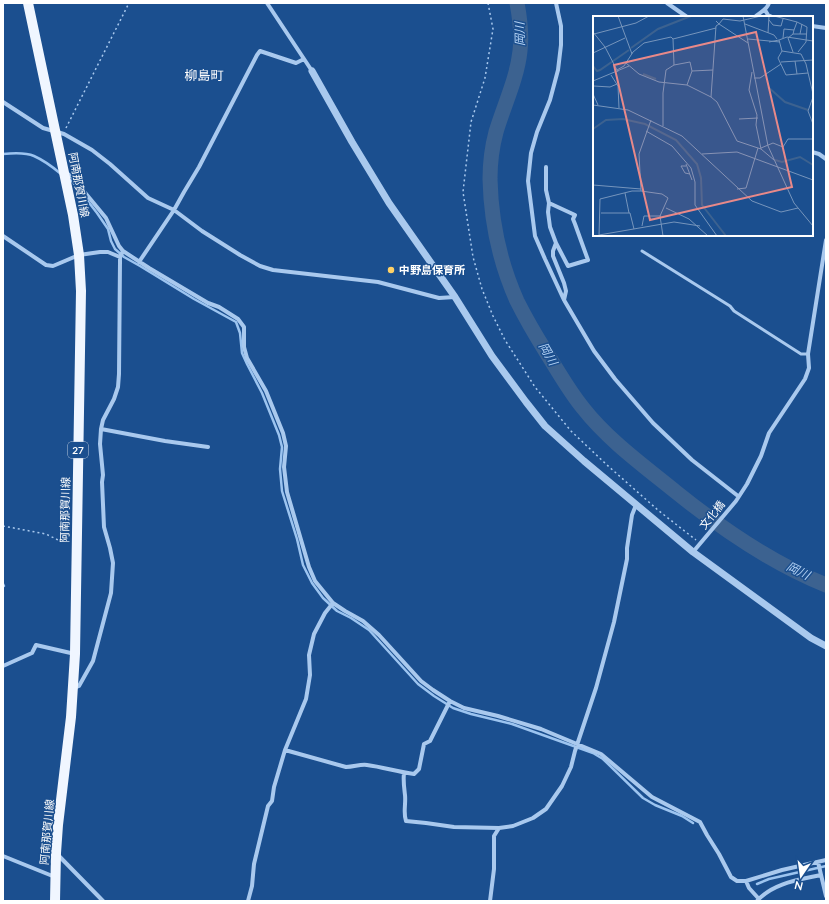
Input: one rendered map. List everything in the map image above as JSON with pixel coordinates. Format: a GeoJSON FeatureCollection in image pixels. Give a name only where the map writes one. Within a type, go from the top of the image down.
{"type":"FeatureCollection","features":[{"type":"Feature","properties":{"kind":"main road","name":"阿南那賀川線"},"geometry":{"type":"LineString","coordinates":[[28,3],[60,132],[64,172],[73,215],[79,255],[81,291],[74,688],[58,825],[55,877],[56,901]]}},
{"type":"Feature","properties":{"kind":"street"},"geometry":{"type":"LineString","coordinates":[[267,3],[312,71],[352,142],[389,203],[455,297],[492,356],[545,426],[584,462],[693,552],[810,638],[826,646]]}},
{"type":"Feature","properties":{"kind":"street"},"geometry":{"type":"LineString","coordinates":[[556,3],[561,26],[561,45],[558,70],[550,100],[530,153],[528,181],[535,236],[564,300],[594,351],[614,379],[648,417],[692,460],[737,498]]}},
{"type":"Feature","properties":{"kind":"street"},"geometry":{"type":"LineString","coordinates":[[667,3],[685,16]]}},
{"type":"Feature","properties":{"kind":"street"},"geometry":{"type":"LineString","coordinates":[[756,16],[764,10],[769,3]]}},
{"type":"Feature","properties":{"kind":"street"},"geometry":{"type":"LineString","coordinates":[[764,10],[770,16]]}},
{"type":"Feature","properties":{"kind":"street"},"geometry":{"type":"LineString","coordinates":[[813,26],[826,28]]}},
{"type":"Feature","properties":{"kind":"street"},"geometry":{"type":"LineString","coordinates":[[139,262],[174,210],[199,167],[256,55],[260,51],[296,64],[304,59]]}},
{"type":"Feature","properties":{"kind":"street"},"geometry":{"type":"LineString","coordinates":[[3,102],[43,128],[60,132],[92,150],[148,198],[174,210],[202,231],[260,266],[273,270],[378,282],[439,298],[455,297]]}},
{"type":"Feature","properties":{"kind":"street"},"geometry":{"type":"LineString","coordinates":[[813,152],[819,154],[826,159]]}},
{"type":"Feature","properties":{"kind":"street"},"geometry":{"type":"LineString","coordinates":[[546,167],[546,190],[550,203],[548,212],[550,227],[556,243],[568,266],[588,260],[574,224],[573,219],[575,215],[550,203]]}},
{"type":"Feature","properties":{"kind":"street"},"geometry":{"type":"LineString","coordinates":[[64,172],[75,180],[106,218],[119,246],[121,254],[118,387],[114,399],[103,420],[100,444],[103,475],[104,527],[113,563],[112,581],[93,661],[79,686],[74,688]]}},
{"type":"Feature","properties":{"kind":"street"},"geometry":{"type":"LineString","coordinates":[[3,236],[46,265],[53,266],[79,255],[100,252],[121,254],[139,262],[238,319],[244,327],[244,347],[247,358],[266,391],[283,433],[286,446],[284,467],[287,492],[309,567],[315,581],[334,603],[363,621],[379,635],[421,681],[450,701],[464,708],[498,716],[541,729],[601,754],[652,797],[700,822],[731,877],[737,880],[746,881],[782,870],[826,860]]}},
{"type":"Feature","properties":{"kind":"street","name":"文化橋"},"geometry":{"type":"LineString","coordinates":[[693,552],[702,543],[747,484],[761,456],[769,433],[805,379],[809,368],[808,354],[826,240]]}},
{"type":"Feature","properties":{"kind":"street"},"geometry":{"type":"LineString","coordinates":[[556,243],[552,250],[566,291],[564,300]]}},
{"type":"Feature","properties":{"kind":"street"},"geometry":{"type":"LineString","coordinates":[[101,429],[165,441],[208,447]]}},
{"type":"Feature","properties":{"kind":"street"},"geometry":{"type":"LineString","coordinates":[[404,772],[403,782],[406,822],[454,827],[499,828],[513,826],[533,818],[546,810],[562,786],[571,768],[577,744],[596,688],[614,622],[627,559],[627,548],[632,515],[636,505]]}},
{"type":"Feature","properties":{"kind":"street"},"geometry":{"type":"LineString","coordinates":[[248,901],[252,886],[254,864],[268,806],[272,800],[274,787],[285,750],[306,699],[310,675],[309,655],[314,634],[325,613],[334,603]]}},
{"type":"Feature","properties":{"kind":"street"},"geometry":{"type":"LineString","coordinates":[[3,666],[32,653],[36,644],[75,654]]}},
{"type":"Feature","properties":{"kind":"street"},"geometry":{"type":"LineString","coordinates":[[285,750],[346,767],[354,767],[359,764],[414,774],[419,769],[424,744],[430,741],[450,701]]}},
{"type":"Feature","properties":{"kind":"street"},"geometry":{"type":"LineString","coordinates":[[490,901],[494,869],[494,836],[499,828]]}},
{"type":"Feature","properties":{"kind":"street"},"geometry":{"type":"LineString","coordinates":[[56,853],[103,901]]}},
{"type":"Feature","properties":{"kind":"street"},"geometry":{"type":"LineString","coordinates":[[3,856],[55,877]]}},
{"type":"Feature","properties":{"kind":"street"},"geometry":{"type":"LineString","coordinates":[[818,862],[826,896]]}},
{"type":"Feature","properties":{"kind":"street"},"geometry":{"type":"LineString","coordinates":[[746,881],[749,888],[758,900],[778,886],[821,875]]}},
{"type":"Feature","properties":{"kind":"lane"},"geometry":{"type":"LineString","coordinates":[[642,252],[730,306],[734,311],[801,354],[808,354]]}},
{"type":"Feature","properties":{"kind":"path"},"geometry":{"type":"LineString","coordinates":[[60,132],[129,3]]}},
{"type":"Feature","properties":{"kind":"path"},"geometry":{"type":"LineString","coordinates":[[488,3],[493,29],[485,78],[471,122],[463,192],[473,257],[482,289],[505,340],[535,387],[571,431],[606,465],[660,511],[702,543]]}},
{"type":"Feature","properties":{"kind":"path"},"geometry":{"type":"LineString","coordinates":[[3,526],[46,534],[58,540],[76,542]]}},
{"type":"Feature","properties":{"kind":"waterway","name":"岡川"},"geometry":{"type":"LineString","coordinates":[[517,3],[520,21],[521,45],[513,82],[499,122],[490,167],[494,226],[501,257],[517,301],[542,346],[573,395],[593,420],[615,442],[676,492],[729,532],[766,556],[826,585]]}},
{"type":"Feature","properties":{"kind":"waterway"},"geometry":{"type":"LineString","coordinates":[[3,154],[19,153],[30,155],[45,162],[61,174]]}},
{"type":"Feature","properties":{"kind":"waterway"},"geometry":{"type":"LineString","coordinates":[[68,179],[73,182],[97,213],[108,229],[115,249],[124,257],[236,322],[240,333],[242,353],[262,393],[279,435],[282,447],[280,469],[282,491],[297,539],[303,565],[312,583],[323,598],[337,611],[369,630],[418,684],[453,708],[512,724],[593,753],[603,759],[643,798],[655,805],[682,816],[693,823]]}},
{"type":"Feature","properties":{"kind":"waterway"},"geometry":{"type":"LineString","coordinates":[[757,884],[769,879],[826,866]]}},
{"type":"Feature","properties":{"kind":"place","name":"中野島保育所"},"geometry":{"type":"Point","coordinates":[391,270]}},
{"type":"Feature","properties":{"kind":"district","name":"柳島町"},"geometry":{"type":"Point","coordinates":[204,75]}}]}
